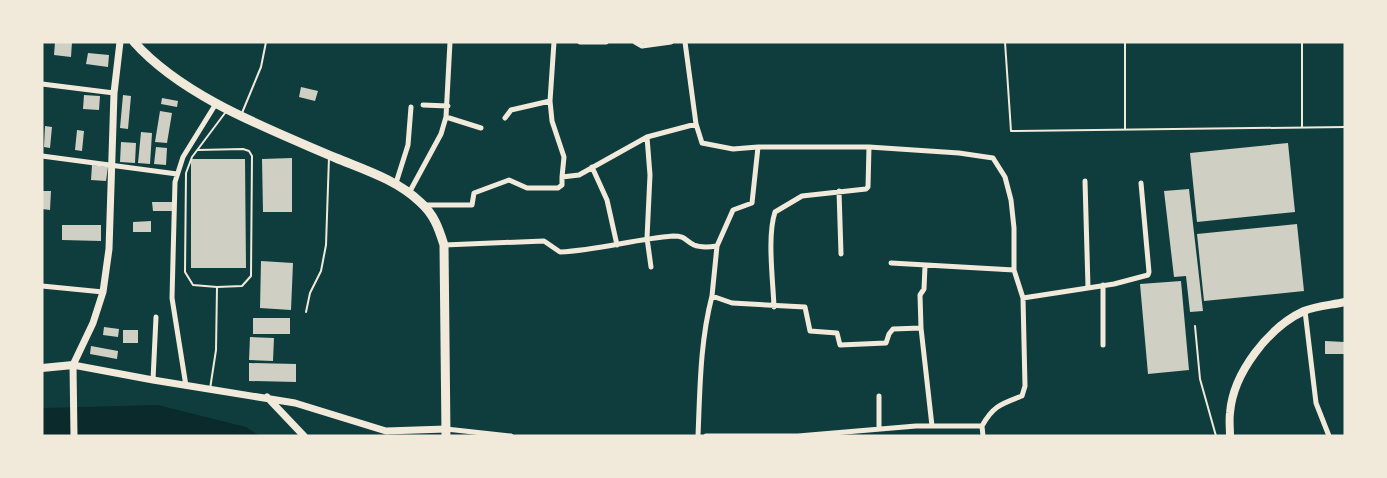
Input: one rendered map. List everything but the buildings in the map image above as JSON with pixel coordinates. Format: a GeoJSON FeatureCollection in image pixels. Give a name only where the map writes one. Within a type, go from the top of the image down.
{"type":"FeatureCollection","features":[{"type":"Feature","properties":{"kind":"highway"},"geometry":{"type":"LineString","coordinates":[[134,42],[180,82],[242,115],[396,183],[424,205],[438,224],[444,245],[446,432]]}},
{"type":"Feature","properties":{"kind":"main road"},"geometry":{"type":"LineString","coordinates":[[1230,436],[1230,412],[1244,368],[1261,345],[1285,324],[1305,311],[1345,302]]}},
{"type":"Feature","properties":{"kind":"main road"},"geometry":{"type":"LineString","coordinates":[[42,368],[73,365]]}},
{"type":"Feature","properties":{"kind":"street"},"geometry":{"type":"LineString","coordinates":[[74,436],[73,365],[93,323],[103,292],[109,249],[114,93],[120,42]]}},
{"type":"Feature","properties":{"kind":"street"},"geometry":{"type":"LineString","coordinates":[[409,193],[441,134],[446,117],[450,42]]}},
{"type":"Feature","properties":{"kind":"street"},"geometry":{"type":"LineString","coordinates":[[424,205],[472,205],[474,193],[506,180],[515,181],[527,188],[558,188],[562,185],[564,157],[552,121],[550,101],[554,42]]}},
{"type":"Feature","properties":{"kind":"street"},"geometry":{"type":"LineString","coordinates":[[580,42],[606,42]]}},
{"type":"Feature","properties":{"kind":"street"},"geometry":{"type":"LineString","coordinates":[[635,42],[642,46],[671,42]]}},
{"type":"Feature","properties":{"kind":"street"},"geometry":{"type":"LineString","coordinates":[[685,42],[696,124],[702,143],[733,149],[869,147],[959,153],[993,158],[1005,177],[1011,200],[1014,270],[1023,298],[1024,393],[1022,396],[998,405],[982,426],[983,436]]}},
{"type":"Feature","properties":{"kind":"street"},"geometry":{"type":"LineString","coordinates":[[42,84],[114,93]]}},
{"type":"Feature","properties":{"kind":"street"},"geometry":{"type":"LineString","coordinates":[[506,118],[511,110],[550,101]]}},
{"type":"Feature","properties":{"kind":"street"},"geometry":{"type":"LineString","coordinates":[[186,386],[172,298],[175,182],[183,157],[217,102]]}},
{"type":"Feature","properties":{"kind":"street"},"geometry":{"type":"LineString","coordinates":[[423,105],[448,106]]}},
{"type":"Feature","properties":{"kind":"street"},"geometry":{"type":"LineString","coordinates":[[396,183],[408,145],[411,107]]}},
{"type":"Feature","properties":{"kind":"street"},"geometry":{"type":"LineString","coordinates":[[446,117],[481,128]]}},
{"type":"Feature","properties":{"kind":"street"},"geometry":{"type":"LineString","coordinates":[[562,177],[579,175],[647,137],[696,124]]}},
{"type":"Feature","properties":{"kind":"street"},"geometry":{"type":"LineString","coordinates":[[647,137],[650,175],[647,238],[651,267]]}},
{"type":"Feature","properties":{"kind":"street"},"geometry":{"type":"LineString","coordinates":[[698,436],[703,340],[712,296],[717,246],[733,210],[752,203],[758,147]]}},
{"type":"Feature","properties":{"kind":"street"},"geometry":{"type":"LineString","coordinates":[[774,307],[772,253],[775,212],[802,196],[863,190],[868,187],[869,147]]}},
{"type":"Feature","properties":{"kind":"street"},"geometry":{"type":"LineString","coordinates":[[42,156],[177,174]]}},
{"type":"Feature","properties":{"kind":"street"},"geometry":{"type":"LineString","coordinates":[[592,167],[607,200],[617,245]]}},
{"type":"Feature","properties":{"kind":"street"},"geometry":{"type":"LineString","coordinates":[[1085,181],[1088,287]]}},
{"type":"Feature","properties":{"kind":"street"},"geometry":{"type":"LineString","coordinates":[[1023,298],[1136,279],[1149,273],[1141,183]]}},
{"type":"Feature","properties":{"kind":"street"},"geometry":{"type":"LineString","coordinates":[[839,191],[841,254]]}},
{"type":"Feature","properties":{"kind":"street"},"geometry":{"type":"LineString","coordinates":[[444,245],[544,241],[560,252],[617,245],[647,238],[684,237],[698,246],[717,246]]}},
{"type":"Feature","properties":{"kind":"street"},"geometry":{"type":"LineString","coordinates":[[891,263],[1014,270]]}},
{"type":"Feature","properties":{"kind":"street"},"geometry":{"type":"LineString","coordinates":[[925,266],[924,289],[920,295],[921,328],[932,426]]}},
{"type":"Feature","properties":{"kind":"street"},"geometry":{"type":"LineString","coordinates":[[42,285],[103,292]]}},
{"type":"Feature","properties":{"kind":"street"},"geometry":{"type":"LineString","coordinates":[[1102,285],[1103,345]]}},
{"type":"Feature","properties":{"kind":"street"},"geometry":{"type":"LineString","coordinates":[[712,296],[732,303],[806,308],[810,331],[837,333],[840,345],[886,343],[893,329],[921,328]]}},
{"type":"Feature","properties":{"kind":"street"},"geometry":{"type":"LineString","coordinates":[[1305,311],[1316,404],[1329,436]]}},
{"type":"Feature","properties":{"kind":"street"},"geometry":{"type":"LineString","coordinates":[[153,380],[156,317]]}},
{"type":"Feature","properties":{"kind":"street"},"geometry":{"type":"LineString","coordinates":[[73,365],[210,390],[267,397],[295,403],[386,431],[511,436]]}},
{"type":"Feature","properties":{"kind":"street"},"geometry":{"type":"LineString","coordinates":[[879,396],[879,429]]}},
{"type":"Feature","properties":{"kind":"street"},"geometry":{"type":"LineString","coordinates":[[267,397],[304,436]]}},
{"type":"Feature","properties":{"kind":"street"},"geometry":{"type":"LineString","coordinates":[[706,436],[798,436],[916,426],[982,426]]}},
{"type":"Feature","properties":{"kind":"street"},"geometry":{"type":"LineString","coordinates":[[916,426],[916,436]]}},
{"type":"Feature","properties":{"kind":"lane"},"geometry":{"type":"LineString","coordinates":[[242,115],[261,67],[266,42]]}},
{"type":"Feature","properties":{"kind":"lane"},"geometry":{"type":"LineString","coordinates":[[1005,42],[1011,130],[1345,127]]}},
{"type":"Feature","properties":{"kind":"lane"},"geometry":{"type":"LineString","coordinates":[[1125,42],[1125,129]]}},
{"type":"Feature","properties":{"kind":"lane"},"geometry":{"type":"LineString","coordinates":[[1302,42],[1302,127]]}},
{"type":"Feature","properties":{"kind":"lane"},"geometry":{"type":"LineString","coordinates":[[198,150],[243,149],[249,151],[252,156],[251,276],[242,286],[193,285],[185,272],[186,173],[192,157],[229,108]]}},
{"type":"Feature","properties":{"kind":"lane"},"geometry":{"type":"LineString","coordinates":[[306,312],[310,293],[321,271],[326,245],[329,155]]}},
{"type":"Feature","properties":{"kind":"lane"},"geometry":{"type":"LineString","coordinates":[[210,390],[216,350],[217,287]]}},
{"type":"Feature","properties":{"kind":"lane"},"geometry":{"type":"LineString","coordinates":[[1195,326],[1200,379],[1216,436]]}},
{"type":"Feature","properties":{"kind":"water"},"geometry":{"type":"Polygon","coordinates":[[[158,405],[246,427],[260,436],[42,436],[42,408],[158,405]]]}}]}
